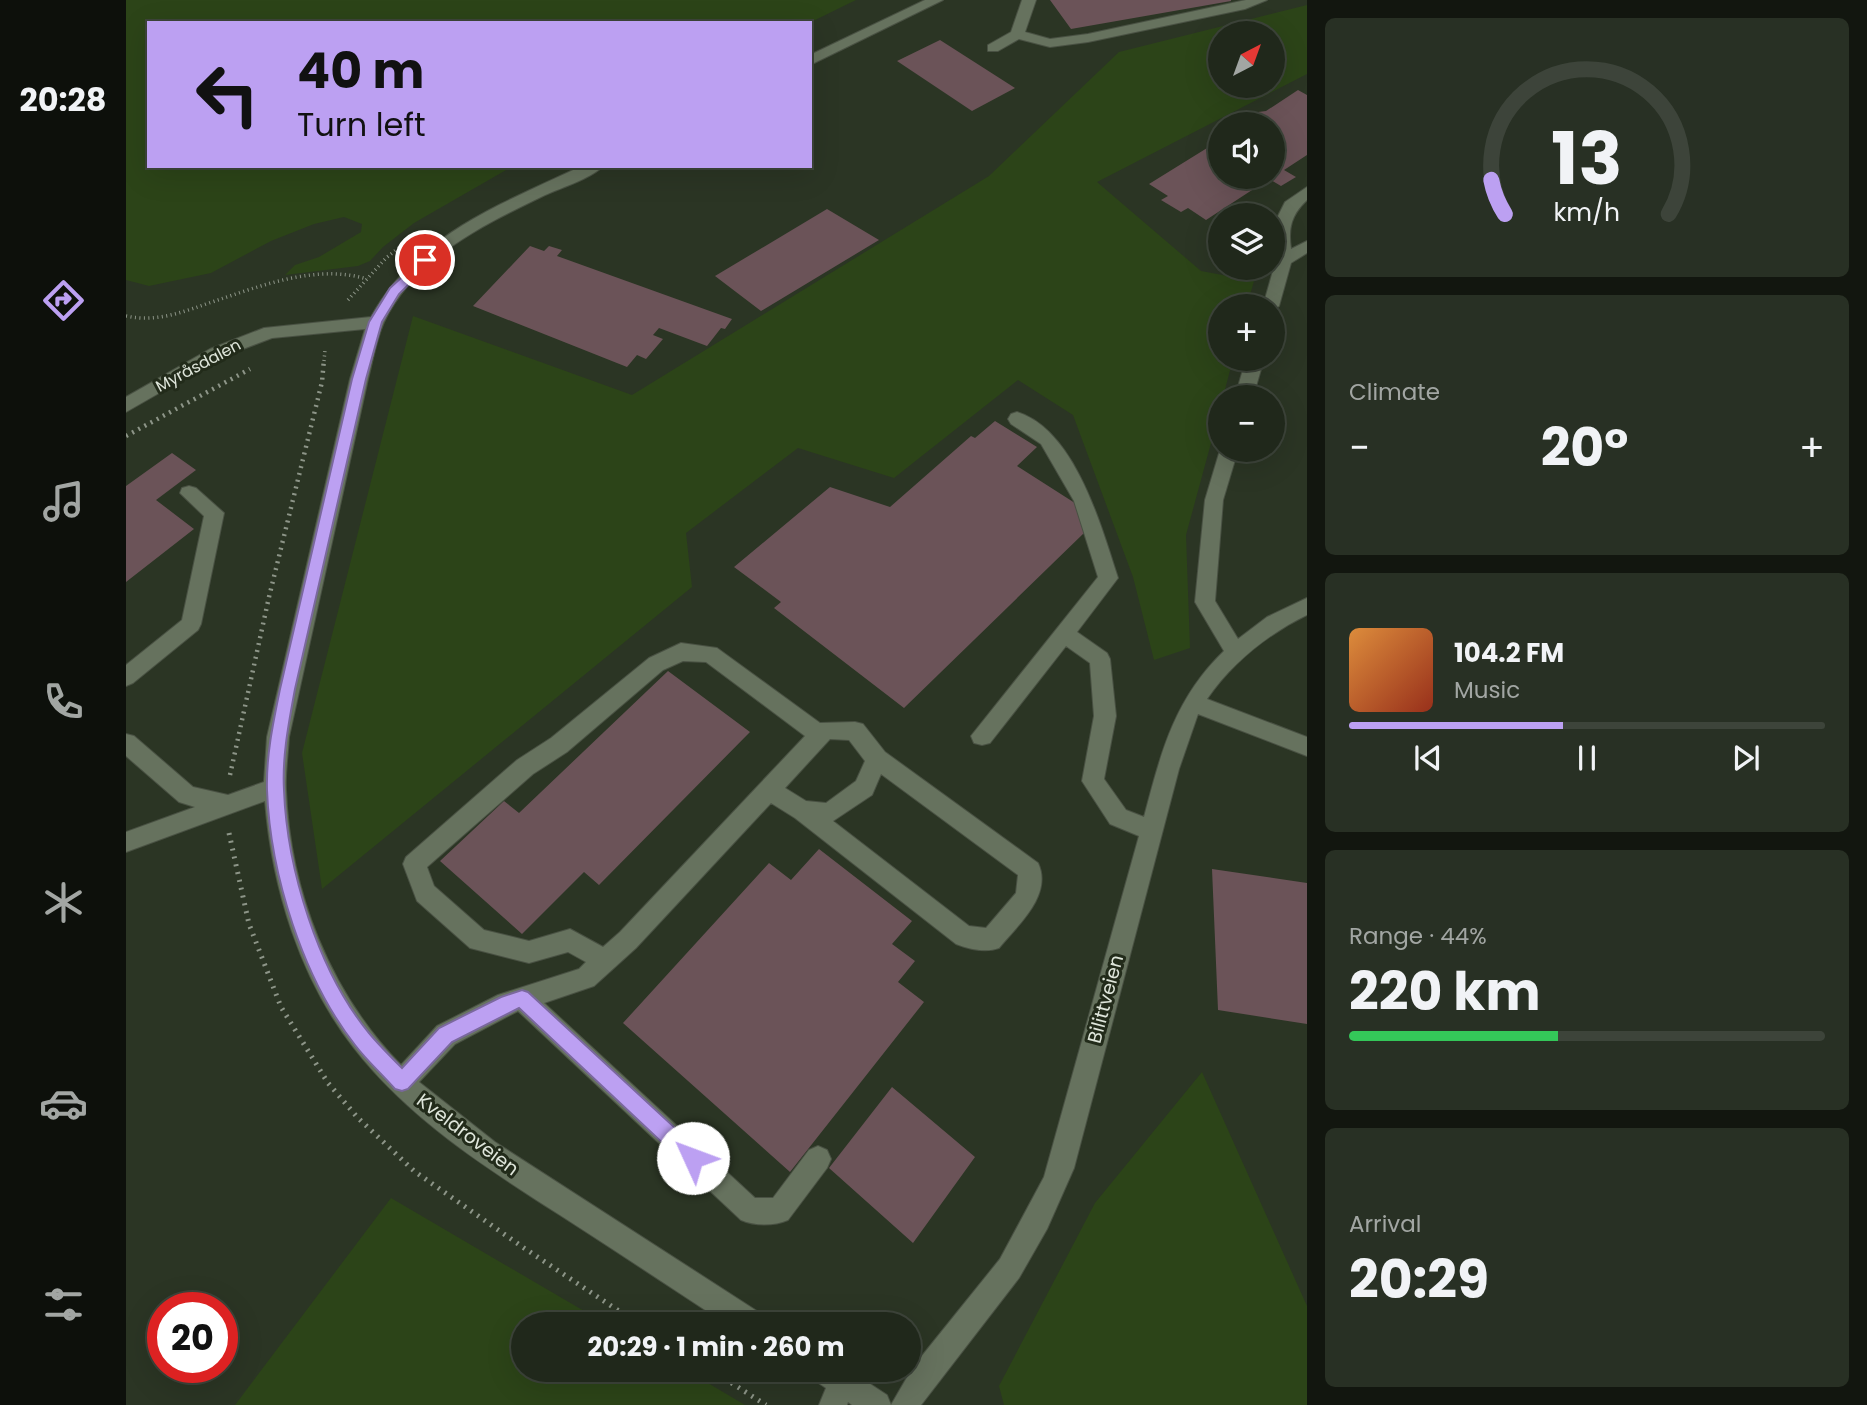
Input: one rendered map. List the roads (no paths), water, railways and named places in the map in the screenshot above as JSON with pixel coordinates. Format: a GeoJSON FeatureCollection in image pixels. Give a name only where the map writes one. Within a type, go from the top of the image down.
{"type":"FeatureCollection","features":[{"type":"Feature","properties":{"kind":"street"},"geometry":{"type":"LineString","coordinates":[[812,60],[936,0]]}},
{"type":"Feature","properties":{"kind":"street"},"geometry":{"type":"LineString","coordinates":[[993,48],[1017,34],[1029,0]]}},
{"type":"Feature","properties":{"kind":"street"},"geometry":{"type":"LineString","coordinates":[[1017,34],[1050,43],[1088,38],[1260,0]]}},
{"type":"Feature","properties":{"kind":"street"},"geometry":{"type":"LineString","coordinates":[[376,322],[406,276],[436,251],[503,211],[591,168]]}},
{"type":"Feature","properties":{"kind":"street"},"geometry":{"type":"LineString","coordinates":[[1285,219],[1291,206],[1307,192]]}},
{"type":"Feature","properties":{"kind":"street"},"geometry":{"type":"LineString","coordinates":[[1285,259],[1307,246]]}},
{"type":"Feature","properties":{"kind":"street","name":"Myråsdalen"},"geometry":{"type":"LineString","coordinates":[[126,405],[216,353],[247,339],[292,328],[376,322]]}},
{"type":"Feature","properties":{"kind":"street","name":"Kveldroveien"},"geometry":{"type":"LineString","coordinates":[[376,322],[359,379],[278,737],[275,788],[279,831],[292,889],[309,943],[331,992],[361,1038],[402,1082],[442,1118],[485,1150],[733,1312]]}},
{"type":"Feature","properties":{"kind":"street"},"geometry":{"type":"LineString","coordinates":[[982,736],[1108,578],[1077,490],[1047,439],[1017,419]]}},
{"type":"Feature","properties":{"kind":"street"},"geometry":{"type":"LineString","coordinates":[[1225,462],[1214,500],[1205,602],[1236,654]]}},
{"type":"Feature","properties":{"kind":"street"},"geometry":{"type":"LineString","coordinates":[[126,677],[191,624],[214,513],[189,493]]}},
{"type":"Feature","properties":{"kind":"street","name":"Bilittveien"},"geometry":{"type":"LineString","coordinates":[[905,1405],[915,1387],[1003,1278],[1045,1210],[1061,1168],[1150,830],[1180,730],[1194,703],[1213,677],[1236,654],[1270,625],[1307,606]]}},
{"type":"Feature","properties":{"kind":"street"},"geometry":{"type":"LineString","coordinates":[[1065,635],[1100,659],[1105,716],[1093,781],[1118,817],[1150,830]]}},
{"type":"Feature","properties":{"kind":"street"},"geometry":{"type":"LineString","coordinates":[[605,961],[570,940],[529,952],[478,940],[425,893],[414,864],[525,767],[559,745],[656,664],[681,652],[710,654],[820,735]]}},
{"type":"Feature","properties":{"kind":"street"},"geometry":{"type":"LineString","coordinates":[[1194,703],[1307,747]]}},
{"type":"Feature","properties":{"kind":"street"},"geometry":{"type":"LineString","coordinates":[[402,1082],[446,1035],[507,1003],[586,978],[825,730],[855,731],[877,759],[1030,870],[1027,897],[991,940],[964,936],[803,811],[768,790]]}},
{"type":"Feature","properties":{"kind":"street"},"geometry":{"type":"LineString","coordinates":[[126,743],[187,795],[227,805]]}},
{"type":"Feature","properties":{"kind":"street"},"geometry":{"type":"LineString","coordinates":[[803,811],[829,813],[864,788],[877,759]]}},
{"type":"Feature","properties":{"kind":"street"},"geometry":{"type":"LineString","coordinates":[[126,842],[275,788]]}},
{"type":"Feature","properties":{"kind":"street"},"geometry":{"type":"LineString","coordinates":[[522,999],[750,1212],[779,1211],[818,1159]]}},
{"type":"Feature","properties":{"kind":"street"},"geometry":{"type":"LineString","coordinates":[[833,1386],[877,1405]]}}]}
